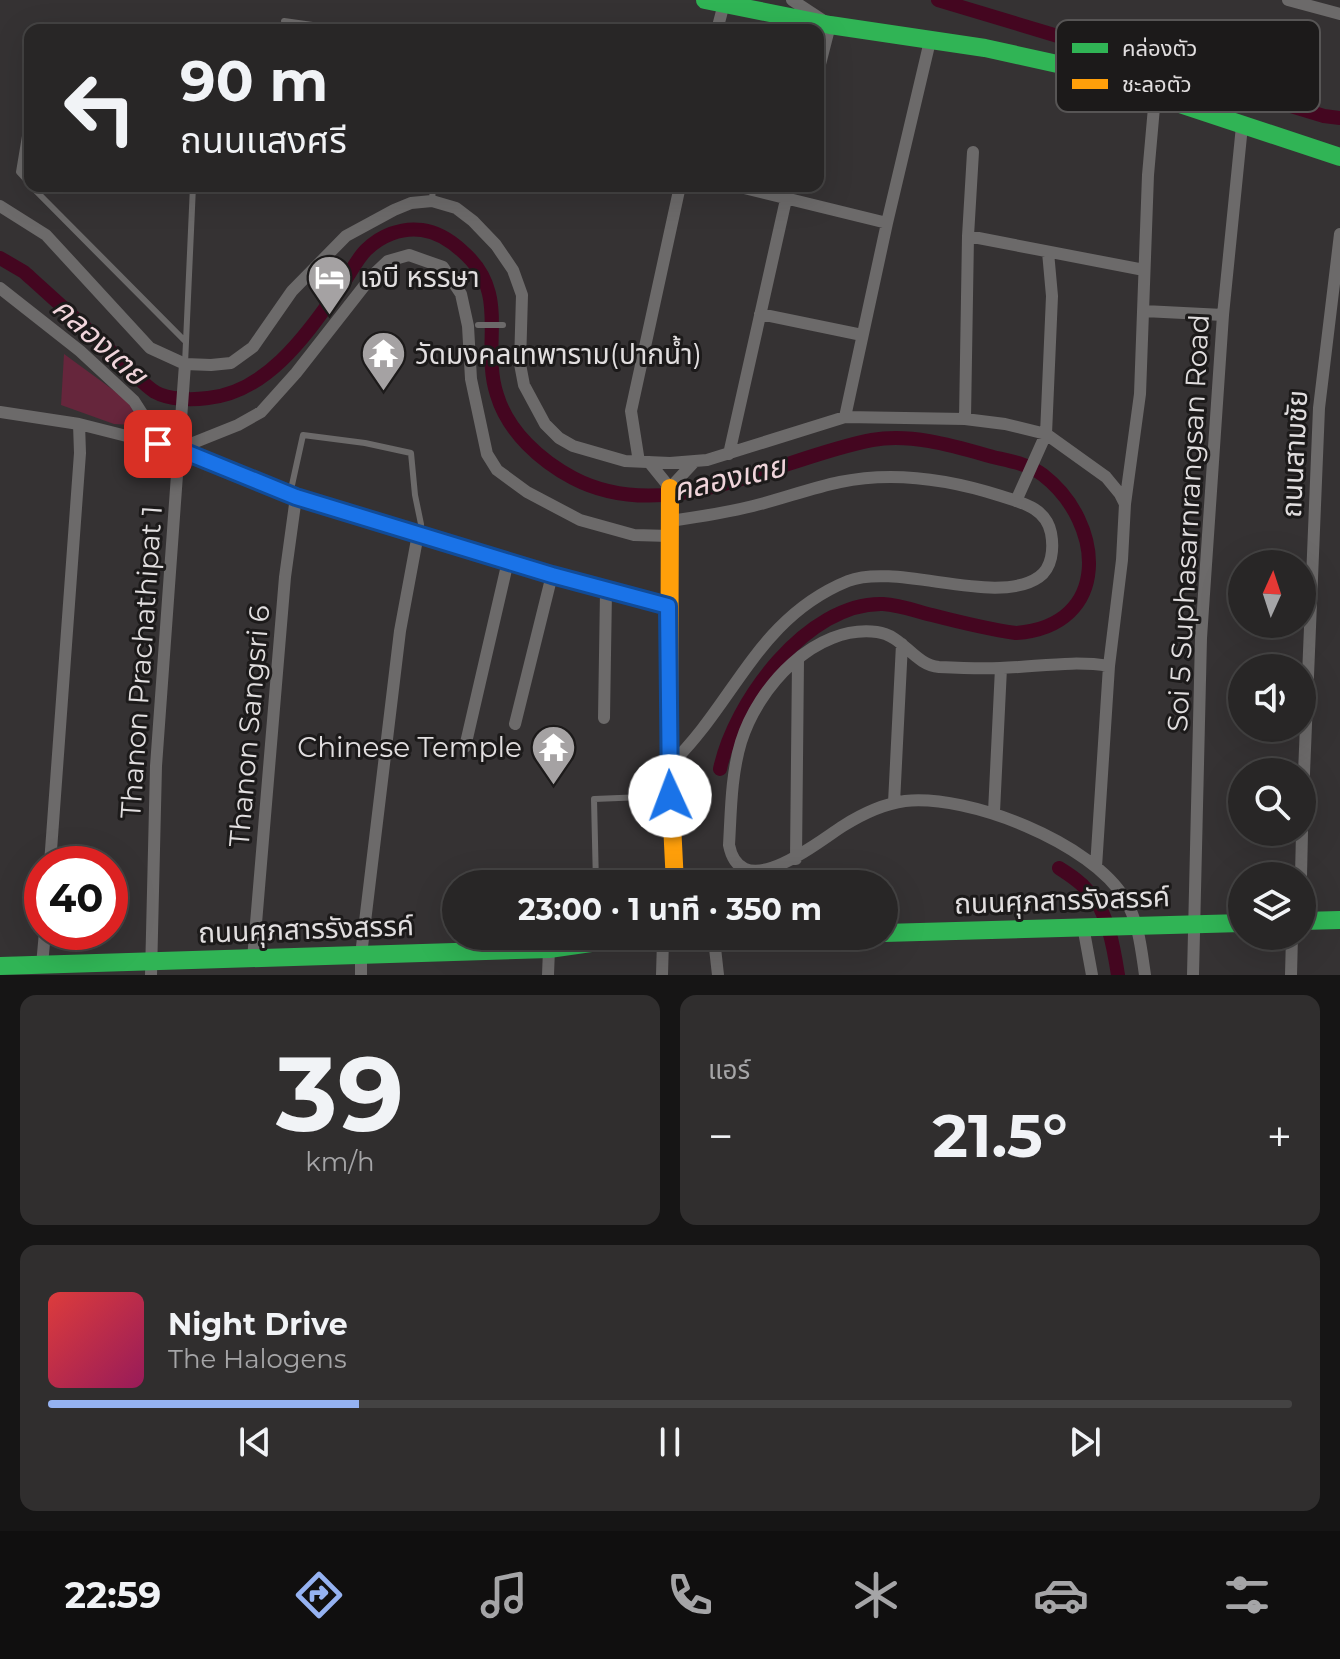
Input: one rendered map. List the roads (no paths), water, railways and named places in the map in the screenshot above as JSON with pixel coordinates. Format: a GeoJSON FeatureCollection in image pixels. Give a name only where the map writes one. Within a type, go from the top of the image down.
{"type":"FeatureCollection","features":[{"type":"Feature","properties":{"kind":"street"},"geometry":{"type":"LineString","coordinates":[[792,0],[830,25]]}},
{"type":"Feature","properties":{"kind":"street"},"geometry":{"type":"LineString","coordinates":[[1288,0],[1340,14]]}},
{"type":"Feature","properties":{"kind":"street"},"geometry":{"type":"LineString","coordinates":[[717,24],[718,1],[830,25],[1026,56],[1056,65]]}},
{"type":"Feature","properties":{"kind":"street"},"geometry":{"type":"LineString","coordinates":[[824,48],[830,25]]}},
{"type":"Feature","properties":{"kind":"street"},"geometry":{"type":"LineString","coordinates":[[845,417],[930,41]]}},
{"type":"Feature","properties":{"kind":"street"},"geometry":{"type":"LineString","coordinates":[[1096,867],[1109,666],[1122,560],[1125,504],[1140,394],[1148,175],[1154,112]]}},
{"type":"Feature","properties":{"kind":"street"},"geometry":{"type":"LineString","coordinates":[[1201,112],[1340,157]]}},
{"type":"Feature","properties":{"kind":"street","name":"Soi 5 Suphasarnrangsan Road"},"geometry":{"type":"LineString","coordinates":[[1193,975],[1201,638],[1223,315],[1242,126]]}},
{"type":"Feature","properties":{"kind":"street"},"geometry":{"type":"LineString","coordinates":[[965,419],[968,236],[973,152]]}},
{"type":"Feature","properties":{"kind":"street"},"geometry":{"type":"LineString","coordinates":[[670,488],[644,462],[631,411],[679,192]]}},
{"type":"Feature","properties":{"kind":"street"},"geometry":{"type":"LineString","coordinates":[[729,454],[787,193],[887,223]]}},
{"type":"Feature","properties":{"kind":"street"},"geometry":{"type":"LineString","coordinates":[[0,206],[46,235],[150,348],[185,364],[211,365],[231,363],[246,353],[292,291],[346,236],[411,203],[432,201],[456,208],[473,221],[496,245],[513,270],[522,295],[519,324],[521,375],[527,395],[545,424],[573,446],[609,458],[644,462],[695,461],[729,454],[845,417],[965,419],[1046,434],[1106,477],[1125,504]]}},
{"type":"Feature","properties":{"kind":"street","name":"ถนนสามชัย"},"geometry":{"type":"LineString","coordinates":[[1305,758],[1319,408],[1340,234]]}},
{"type":"Feature","properties":{"kind":"street"},"geometry":{"type":"LineString","coordinates":[[968,236],[1144,270]]}},
{"type":"Feature","properties":{"kind":"street"},"geometry":{"type":"LineString","coordinates":[[1016,501],[1046,434],[1052,296],[1048,252]]}},
{"type":"Feature","properties":{"kind":"street"},"geometry":{"type":"LineString","coordinates":[[178,449],[216,435],[261,412],[296,373],[372,276],[388,261],[409,255],[443,267],[461,294],[468,326],[473,391],[487,454],[497,470],[527,492],[580,520],[634,535],[842,482],[873,478],[937,480],[1016,501],[1039,511],[1050,527],[1051,559],[1041,576],[1028,582],[1004,587],[867,577],[851,580],[810,602],[765,641],[703,730],[670,765]]}},
{"type":"Feature","properties":{"kind":"street"},"geometry":{"type":"LineString","coordinates":[[0,288],[80,351],[134,401],[143,415],[137,439]]}},
{"type":"Feature","properties":{"kind":"street"},"geometry":{"type":"LineString","coordinates":[[1144,311],[1223,315]]}},
{"type":"Feature","properties":{"kind":"street"},"geometry":{"type":"LineString","coordinates":[[760,314],[862,335]]}},
{"type":"Feature","properties":{"kind":"street","name":"Thanon Prachathipat 1"},"geometry":{"type":"LineString","coordinates":[[151,968],[156,766],[185,364]]}},
{"type":"Feature","properties":{"kind":"street"},"geometry":{"type":"LineString","coordinates":[[0,412],[79,424],[178,449],[293,496],[606,591],[668,606]]}},
{"type":"Feature","properties":{"kind":"street"},"geometry":{"type":"LineString","coordinates":[[51,846],[79,469],[79,424]]}},
{"type":"Feature","properties":{"kind":"street"},"geometry":{"type":"LineString","coordinates":[[674,870],[670,796],[670,488],[695,461]]}},
{"type":"Feature","properties":{"kind":"street","name":"Thanon Sangsri 6"},"geometry":{"type":"LineString","coordinates":[[253,959],[293,496]]}},
{"type":"Feature","properties":{"kind":"street"},"geometry":{"type":"LineString","coordinates":[[361,975],[400,631],[419,534]]}},
{"type":"Feature","properties":{"kind":"street"},"geometry":{"type":"LineString","coordinates":[[465,747],[508,561]]}},
{"type":"Feature","properties":{"kind":"street"},"geometry":{"type":"LineString","coordinates":[[515,724],[552,575]]}},
{"type":"Feature","properties":{"kind":"street"},"geometry":{"type":"LineString","coordinates":[[604,718],[606,591]]}},
{"type":"Feature","properties":{"kind":"street"},"geometry":{"type":"LineString","coordinates":[[1109,666],[1056,663],[1001,668],[929,666],[902,644],[882,633],[847,632],[825,639],[773,685],[745,731],[735,765],[729,845],[732,856],[747,868],[775,867],[796,859],[867,813],[894,803],[930,801],[994,812],[1064,846],[1096,867],[1124,898],[1137,926],[1145,975]]}},
{"type":"Feature","properties":{"kind":"street"},"geometry":{"type":"LineString","coordinates":[[894,803],[902,644]]}},
{"type":"Feature","properties":{"kind":"street"},"geometry":{"type":"LineString","coordinates":[[796,859],[798,660]]}},
{"type":"Feature","properties":{"kind":"street"},"geometry":{"type":"LineString","coordinates":[[994,812],[1001,668]]}},
{"type":"Feature","properties":{"kind":"street"},"geometry":{"type":"LineString","coordinates":[[1316,921],[1340,920]]}},
{"type":"Feature","properties":{"kind":"street","name":"ถนนศุภสารรังสรรค์"},"geometry":{"type":"LineString","coordinates":[[898,933],[1228,923]]}},
{"type":"Feature","properties":{"kind":"street"},"geometry":{"type":"LineString","coordinates":[[1083,926],[1092,975]]}},
{"type":"Feature","properties":{"kind":"street"},"geometry":{"type":"LineString","coordinates":[[42,965],[43,950]]}},
{"type":"Feature","properties":{"kind":"street","name":"ถนนศุภสารรังสรรค์"},"geometry":{"type":"LineString","coordinates":[[0,966],[42,965],[63,970],[151,968],[253,959],[518,950]]}},
{"type":"Feature","properties":{"kind":"street"},"geometry":{"type":"LineString","coordinates":[[548,975],[549,950]]}},
{"type":"Feature","properties":{"kind":"street"},"geometry":{"type":"LineString","coordinates":[[662,975],[670,950]]}},
{"type":"Feature","properties":{"kind":"street"},"geometry":{"type":"LineString","coordinates":[[715,950],[718,975]]}},
{"type":"Feature","properties":{"kind":"street"},"geometry":{"type":"LineString","coordinates":[[1291,975],[1292,950]]}},
{"type":"Feature","properties":{"kind":"lane"},"geometry":{"type":"LineString","coordinates":[[284,21],[305,24]]}},
{"type":"Feature","properties":{"kind":"lane"},"geometry":{"type":"LineString","coordinates":[[24,142],[19,172],[24,177]]}},
{"type":"Feature","properties":{"kind":"lane"},"geometry":{"type":"LineString","coordinates":[[38,192],[185,341]]}},
{"type":"Feature","properties":{"kind":"lane"},"geometry":{"type":"LineString","coordinates":[[185,364],[193,192]]}},
{"type":"Feature","properties":{"kind":"lane"},"geometry":{"type":"LineString","coordinates":[[432,201],[433,192]]}},
{"type":"Feature","properties":{"kind":"lane"},"geometry":{"type":"LineString","coordinates":[[478,325],[503,325]]}},
{"type":"Feature","properties":{"kind":"lane"},"geometry":{"type":"LineString","coordinates":[[293,496],[303,435],[411,453],[421,524],[419,534]]}},
{"type":"Feature","properties":{"kind":"lane"},"geometry":{"type":"LineString","coordinates":[[596,870],[594,799],[670,796]]}},
{"type":"Feature","properties":{"kind":"waterway","name":"คลองเตย"},"geometry":{"type":"LineString","coordinates":[[938,0],[1056,35]]}},
{"type":"Feature","properties":{"kind":"waterway","name":"คลองเตย"},"geometry":{"type":"LineString","coordinates":[[1311,112],[1340,118]]}},
{"type":"Feature","properties":{"kind":"waterway","name":"คลองเตย"},"geometry":{"type":"LineString","coordinates":[[0,258],[24,272],[155,392],[174,398],[202,399],[230,393],[251,384],[269,371],[302,338],[372,245],[399,231],[428,231],[462,251],[477,267],[486,284],[491,302],[493,376],[497,395],[509,421],[538,454],[573,478],[609,491],[646,496],[684,493],[836,449],[872,440],[902,438],[948,445],[1026,466],[1038,471],[1064,495],[1078,519],[1087,544],[1089,569],[1083,593],[1069,612],[1047,626],[1016,633],[883,604],[855,608],[827,620],[778,661],[758,687],[728,743],[720,769]]}},
{"type":"Feature","properties":{"kind":"waterway","name":"คลองเตย"},"geometry":{"type":"LineString","coordinates":[[1059,868],[1096,900],[1109,931],[1118,975]]}},
{"type":"Feature","properties":{"kind":"place","name":"เจบี หรรษา"},"geometry":{"type":"Point","coordinates":[329,316]}},
{"type":"Feature","properties":{"kind":"place","name":"วัดมงคลเทพาราม(ปากน้ำ)"},"geometry":{"type":"Point","coordinates":[384,393]}},
{"type":"Feature","properties":{"kind":"place","name":"Chinese Temple"},"geometry":{"type":"Point","coordinates":[553,786]}}]}
